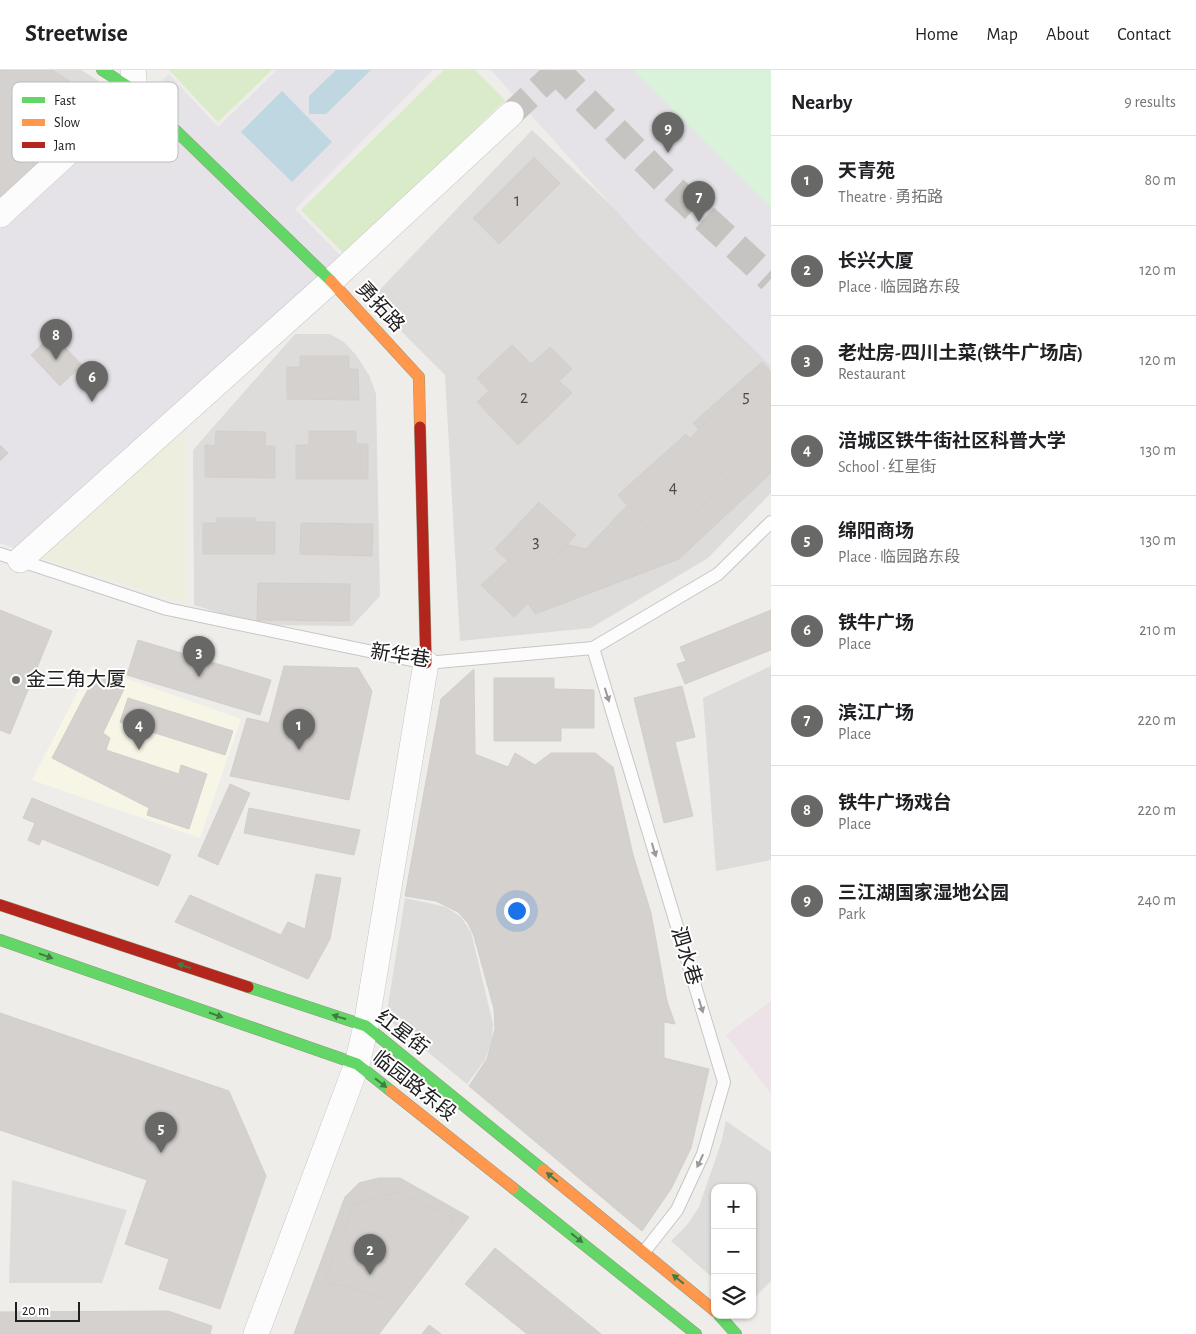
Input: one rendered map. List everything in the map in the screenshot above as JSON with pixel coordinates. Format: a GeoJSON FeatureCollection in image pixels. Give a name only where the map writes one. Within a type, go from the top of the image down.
{"type":"FeatureCollection","features":[{"type":"Feature","properties":{"kind":"main road","name":"勇拓路"},"geometry":{"type":"LineString","coordinates":[[102,70],[134,80]]}},
{"type":"Feature","properties":{"kind":"main road","name":"勇拓路"},"geometry":{"type":"LineString","coordinates":[[178,125],[331,281],[419,377],[426,663]]}},
{"type":"Feature","properties":{"kind":"main road","name":"红星街"},"geometry":{"type":"LineString","coordinates":[[0,905],[366,1026],[711,1308]]}},
{"type":"Feature","properties":{"kind":"main road","name":"临园路东段"},"geometry":{"type":"LineString","coordinates":[[0,940],[357,1064],[689,1332]]}},
{"type":"Feature","properties":{"kind":"main road"},"geometry":{"type":"LineString","coordinates":[[723,1319],[736,1334]]}},
{"type":"Feature","properties":{"kind":"street"},"geometry":{"type":"LineString","coordinates":[[10,557],[331,281],[511,114]]}},
{"type":"Feature","properties":{"kind":"street"},"geometry":{"type":"LineString","coordinates":[[0,215],[53,162]]}},
{"type":"Feature","properties":{"kind":"street"},"geometry":{"type":"LineString","coordinates":[[256,1334],[357,1064],[366,1026],[426,663]]}},
{"type":"Feature","properties":{"kind":"lane","name":"新华巷"},"geometry":{"type":"LineString","coordinates":[[10,557],[167,609],[426,663],[593,648],[718,574],[771,522]]}},
{"type":"Feature","properties":{"kind":"lane","name":"泗水巷"},"geometry":{"type":"LineString","coordinates":[[593,648],[724,1082],[704,1154],[678,1210],[644,1252]]}},
{"type":"Feature","properties":{"kind":"shaded area"},"geometry":{"type":"Polygon","coordinates":[[[0,70],[81,70],[100,82],[12,82],[12,162],[43,162],[0,204],[0,70]]]}},
{"type":"Feature","properties":{"kind":"shaded area"},"geometry":{"type":"Polygon","coordinates":[[[277,70],[433,70],[295,209],[345,260],[17,549],[0,543],[0,229],[73,162],[178,162],[178,84],[218,127],[277,70]]]}},
{"type":"Feature","properties":{"kind":"shaded area"},"geometry":{"type":"Polygon","coordinates":[[[491,70],[634,70],[771,207],[771,366],[639,236],[491,70]]]}},
{"type":"Feature","properties":{"kind":"shaded area"},"geometry":{"type":"Polygon","coordinates":[[[169,74],[176,82],[160,82],[169,74]]]}},
{"type":"Feature","properties":{"kind":"shaded area"},"geometry":{"type":"Polygon","coordinates":[[[532,130],[771,357],[771,493],[708,558],[591,628],[460,641],[445,375],[370,300],[532,130]]]}},
{"type":"Feature","properties":{"kind":"shaded area"},"geometry":{"type":"Polygon","coordinates":[[[295,334],[330,334],[344,342],[356,355],[369,375],[376,394],[380,596],[352,626],[258,625],[194,605],[193,450],[295,334]]]}},
{"type":"Feature","properties":{"kind":"shaded area"},"geometry":{"type":"Polygon","coordinates":[[[185,426],[186,603],[39,557],[185,426]]]}},
{"type":"Feature","properties":{"kind":"shaded area"},"geometry":{"type":"Polygon","coordinates":[[[91,666],[241,719],[200,838],[32,780],[91,666]]]}},
{"type":"Feature","properties":{"kind":"shaded area"},"geometry":{"type":"Polygon","coordinates":[[[771,666],[771,860],[716,871],[703,698],[771,666]]]}},
{"type":"Feature","properties":{"kind":"shaded area"},"geometry":{"type":"Polygon","coordinates":[[[405,898],[446,907],[461,917],[471,932],[493,1024],[492,1040],[485,1060],[467,1084],[386,1018],[405,898]]]}},
{"type":"Feature","properties":{"kind":"shaded area"},"geometry":{"type":"Polygon","coordinates":[[[771,1001],[771,1094],[726,1035],[771,1001]]]}},
{"type":"Feature","properties":{"kind":"shaded area"},"geometry":{"type":"Polygon","coordinates":[[[726,1121],[771,1152],[771,1281],[756,1296],[756,1184],[711,1184],[711,1276],[671,1241],[687,1225],[699,1207],[721,1143],[726,1121]]]}},
{"type":"Feature","properties":{"kind":"shaded area"},"geometry":{"type":"Polygon","coordinates":[[[12,1180],[127,1210],[102,1283],[9,1283],[12,1180]]]}},
{"type":"Feature","properties":{"kind":"green space"},"geometry":{"type":"Polygon","coordinates":[[[169,70],[272,70],[218,122],[169,70]]]}},
{"type":"Feature","properties":{"kind":"green space"},"geometry":{"type":"Polygon","coordinates":[[[444,70],[475,70],[505,100],[346,256],[301,210],[444,70]]]}},
{"type":"Feature","properties":{"kind":"green space"},"geometry":{"type":"Polygon","coordinates":[[[491,70],[771,70],[771,366],[639,236],[491,70]]]}},
{"type":"Feature","properties":{"kind":"water"},"geometry":{"type":"Polygon","coordinates":[[[336,70],[371,70],[326,114],[309,114],[309,96],[336,70]]]}},
{"type":"Feature","properties":{"kind":"water"},"geometry":{"type":"Polygon","coordinates":[[[282,91],[332,142],[292,182],[241,132],[282,91]]]}},
{"type":"Feature","properties":{"kind":"building"},"geometry":{"type":"Polygon","coordinates":[[[0,70],[52,70],[70,82],[12,82],[12,162],[40,162],[0,199],[0,70]]]}},
{"type":"Feature","properties":{"kind":"building"},"geometry":{"type":"Polygon","coordinates":[[[534,157],[560,183],[499,244],[473,218],[534,157]]]}},
{"type":"Feature","properties":{"kind":"building"},"geometry":{"type":"Polygon","coordinates":[[[52,334],[82,365],[60,386],[31,355],[52,334]]]}},
{"type":"Feature","properties":{"kind":"building"},"geometry":{"type":"Polygon","coordinates":[[[512,345],[531,364],[550,347],[572,369],[559,381],[572,393],[518,445],[477,402],[489,391],[477,378],[512,345]]]}},
{"type":"Feature","properties":{"kind":"building"},"geometry":{"type":"Polygon","coordinates":[[[300,356],[349,356],[349,369],[358,369],[359,400],[287,399],[287,367],[300,367],[300,356]]]}},
{"type":"Feature","properties":{"kind":"building"},"geometry":{"type":"Polygon","coordinates":[[[762,362],[771,372],[771,439],[736,470],[693,423],[762,362]]]}},
{"type":"Feature","properties":{"kind":"building"},"geometry":{"type":"Polygon","coordinates":[[[752,373],[771,391],[771,473],[679,559],[535,614],[528,603],[514,617],[481,585],[533,537],[586,549],[752,373]]]}},
{"type":"Feature","properties":{"kind":"building"},"geometry":{"type":"Polygon","coordinates":[[[216,431],[266,432],[265,446],[275,446],[275,478],[205,477],[205,445],[215,446],[216,431]]]}},
{"type":"Feature","properties":{"kind":"building"},"geometry":{"type":"Polygon","coordinates":[[[309,431],[356,431],[356,444],[368,444],[368,479],[296,479],[296,445],[309,445],[309,431]]]}},
{"type":"Feature","properties":{"kind":"building"},"geometry":{"type":"Polygon","coordinates":[[[686,434],[729,481],[661,543],[618,495],[686,434]]]}},
{"type":"Feature","properties":{"kind":"building"},"geometry":{"type":"Polygon","coordinates":[[[0,445],[8,453],[0,461],[0,445]]]}},
{"type":"Feature","properties":{"kind":"building"},"geometry":{"type":"Polygon","coordinates":[[[539,502],[576,535],[532,583],[495,549],[539,502]]]}},
{"type":"Feature","properties":{"kind":"building"},"geometry":{"type":"Polygon","coordinates":[[[217,518],[256,518],[256,522],[275,522],[275,554],[203,554],[203,523],[217,523],[217,518]]]}},
{"type":"Feature","properties":{"kind":"building"},"geometry":{"type":"Polygon","coordinates":[[[301,523],[373,524],[372,556],[300,554],[301,523]]]}},
{"type":"Feature","properties":{"kind":"building"},"geometry":{"type":"Polygon","coordinates":[[[258,583],[350,584],[349,621],[257,620],[258,583]]]}},
{"type":"Feature","properties":{"kind":"building","name":"金三角大厦"},"geometry":{"type":"Polygon","coordinates":[[[0,610],[52,631],[10,734],[0,730],[0,610]]]}},
{"type":"Feature","properties":{"kind":"building"},"geometry":{"type":"Polygon","coordinates":[[[771,610],[771,650],[685,684],[677,664],[686,661],[680,647],[771,610]]]}},
{"type":"Feature","properties":{"kind":"building"},"geometry":{"type":"Polygon","coordinates":[[[138,640],[271,680],[260,715],[127,675],[138,640]]]}},
{"type":"Feature","properties":{"kind":"building"},"geometry":{"type":"Polygon","coordinates":[[[284,666],[358,668],[372,691],[349,800],[230,776],[247,718],[269,723],[284,666]]]}},
{"type":"Feature","properties":{"kind":"building"},"geometry":{"type":"Polygon","coordinates":[[[474,669],[475,754],[508,767],[515,753],[535,765],[551,753],[595,753],[613,767],[633,855],[651,913],[667,1001],[675,1024],[664,1022],[664,1058],[709,1069],[691,1148],[671,1189],[642,1231],[469,1086],[487,1059],[495,1029],[494,1009],[474,936],[468,923],[458,912],[436,901],[405,896],[441,699],[474,669]]]}},
{"type":"Feature","properties":{"kind":"building"},"geometry":{"type":"Polygon","coordinates":[[[97,672],[125,687],[103,733],[110,738],[106,750],[179,774],[181,765],[207,774],[189,829],[147,815],[149,808],[52,758],[97,672]]]}},
{"type":"Feature","properties":{"kind":"building"},"geometry":{"type":"Polygon","coordinates":[[[494,678],[554,678],[554,689],[594,690],[594,728],[561,728],[561,741],[494,741],[494,678]]]}},
{"type":"Feature","properties":{"kind":"building"},"geometry":{"type":"Polygon","coordinates":[[[682,686],[695,737],[675,742],[693,816],[664,823],[634,698],[682,686]]]}},
{"type":"Feature","properties":{"kind":"building"},"geometry":{"type":"Polygon","coordinates":[[[128,698],[233,731],[225,755],[120,722],[128,698]]]}},
{"type":"Feature","properties":{"kind":"building"},"geometry":{"type":"Polygon","coordinates":[[[230,784],[250,793],[218,865],[198,856],[230,784]]]}},
{"type":"Feature","properties":{"kind":"building"},"geometry":{"type":"Polygon","coordinates":[[[32,798],[171,855],[158,886],[42,839],[39,845],[28,840],[35,823],[23,818],[32,798]]]}},
{"type":"Feature","properties":{"kind":"building"},"geometry":{"type":"Polygon","coordinates":[[[249,808],[360,830],[354,855],[244,833],[249,808]]]}},
{"type":"Feature","properties":{"kind":"building"},"geometry":{"type":"Polygon","coordinates":[[[316,874],[341,878],[330,939],[308,979],[175,922],[190,895],[281,935],[288,922],[305,929],[316,874]]]}},
{"type":"Feature","properties":{"kind":"building"},"geometry":{"type":"Polygon","coordinates":[[[0,1013],[229,1091],[266,1176],[220,1309],[159,1289],[169,1259],[125,1244],[147,1180],[0,1130],[0,1013]]]}},
{"type":"Feature","properties":{"kind":"building"},"geometry":{"type":"Polygon","coordinates":[[[379,1178],[400,1178],[469,1217],[379,1334],[294,1334],[345,1197],[359,1183],[379,1178]]]}},
{"type":"Feature","properties":{"kind":"building"},"geometry":{"type":"Polygon","coordinates":[[[397,1192],[454,1218],[390,1300],[325,1281],[353,1205],[397,1192]]]}},
{"type":"Feature","properties":{"kind":"building"},"geometry":{"type":"Polygon","coordinates":[[[495,1248],[601,1334],[527,1334],[465,1284],[495,1248]]]}},
{"type":"Feature","properties":{"kind":"building"},"geometry":{"type":"Polygon","coordinates":[[[168,1311],[212,1326],[210,1334],[0,1334],[0,1312],[168,1311]]]}},
{"type":"Feature","properties":{"kind":"building"},"geometry":{"type":"Polygon","coordinates":[[[429,1325],[441,1334],[422,1334],[429,1325]]]}},
{"type":"Feature","properties":{"kind":"tunnel"},"geometry":{"type":"LineString","coordinates":[[556,70],[672,188],[771,279]]}},
{"type":"Feature","properties":{"kind":"tunnel"},"geometry":{"type":"LineString","coordinates":[[511,114],[557,71]]}},
{"type":"Feature","properties":{"kind":"traffic: fast"},"geometry":{"type":"LineString","coordinates":[[102,70],[121,82]]}},
{"type":"Feature","properties":{"kind":"traffic: fast"},"geometry":{"type":"LineString","coordinates":[[178,133],[331,281]]}},
{"type":"Feature","properties":{"kind":"traffic: fast"},"geometry":{"type":"LineString","coordinates":[[0,940],[357,1064],[391,1091]]}},
{"type":"Feature","properties":{"kind":"traffic: fast"},"geometry":{"type":"LineString","coordinates":[[248,987],[366,1026],[543,1170]]}},
{"type":"Feature","properties":{"kind":"traffic: fast"},"geometry":{"type":"LineString","coordinates":[[513,1188],[696,1334]]}},
{"type":"Feature","properties":{"kind":"traffic: fast"},"geometry":{"type":"LineString","coordinates":[[723,1319],[736,1334]]}},
{"type":"Feature","properties":{"kind":"traffic: slow"},"geometry":{"type":"LineString","coordinates":[[331,281],[419,377],[420,427]]}},
{"type":"Feature","properties":{"kind":"traffic: slow"},"geometry":{"type":"LineString","coordinates":[[391,1091],[513,1188]]}},
{"type":"Feature","properties":{"kind":"traffic: slow"},"geometry":{"type":"LineString","coordinates":[[543,1170],[711,1308]]}},
{"type":"Feature","properties":{"kind":"traffic: jam"},"geometry":{"type":"LineString","coordinates":[[420,427],[426,663]]}},
{"type":"Feature","properties":{"kind":"traffic: jam"},"geometry":{"type":"LineString","coordinates":[[0,905],[248,987]]}},
{"type":"Feature","properties":{"kind":"place","name":"三江湖国家湿地公园"},"geometry":{"type":"Point","coordinates":[668,153]}},
{"type":"Feature","properties":{"kind":"place","name":"滨江广场"},"geometry":{"type":"Point","coordinates":[699,222]}},
{"type":"Feature","properties":{"kind":"place","name":"铁牛广场戏台"},"geometry":{"type":"Point","coordinates":[56,360]}},
{"type":"Feature","properties":{"kind":"place","name":"铁牛广场"},"geometry":{"type":"Point","coordinates":[92,402]}},
{"type":"Feature","properties":{"kind":"place","name":"老灶房-四川土菜(铁牛广场店)"},"geometry":{"type":"Point","coordinates":[199,677]}},
{"type":"Feature","properties":{"kind":"place","name":"金三角大厦"},"geometry":{"type":"Point","coordinates":[16,680]}},
{"type":"Feature","properties":{"kind":"place","name":"涪城区铁牛街社区科普大学"},"geometry":{"type":"Point","coordinates":[139,750]}},
{"type":"Feature","properties":{"kind":"place","name":"天青苑"},"geometry":{"type":"Point","coordinates":[299,750]}},
{"type":"Feature","properties":{"kind":"place","name":"绵阳商场"},"geometry":{"type":"Point","coordinates":[161,1153]}},
{"type":"Feature","properties":{"kind":"place","name":"长兴大厦"},"geometry":{"type":"Point","coordinates":[370,1275]}}]}
